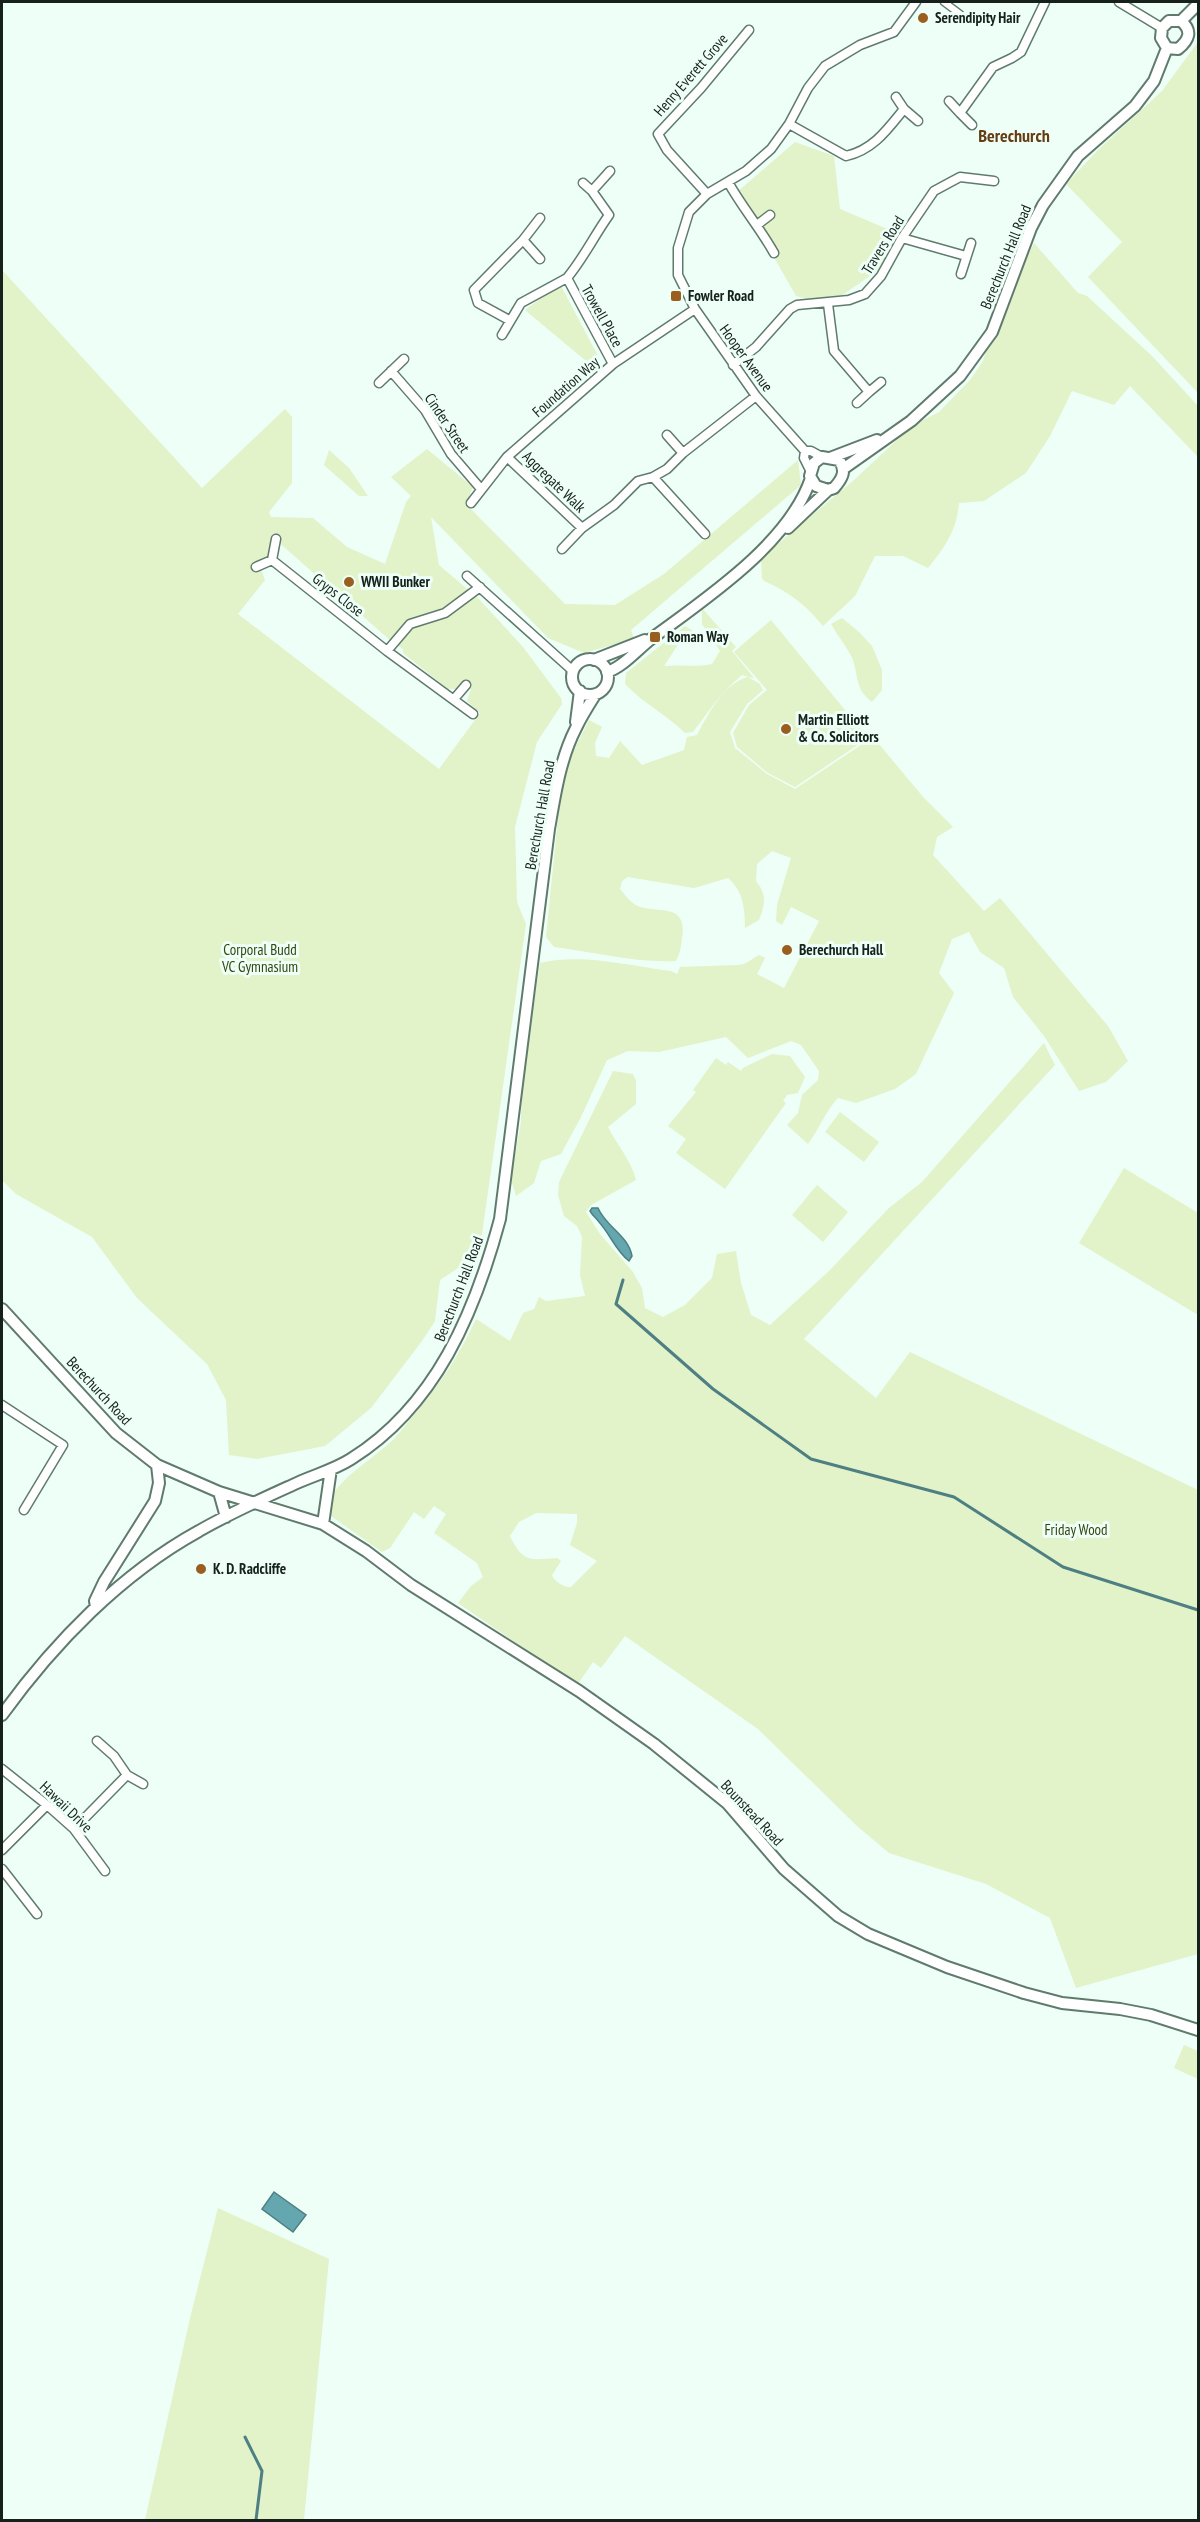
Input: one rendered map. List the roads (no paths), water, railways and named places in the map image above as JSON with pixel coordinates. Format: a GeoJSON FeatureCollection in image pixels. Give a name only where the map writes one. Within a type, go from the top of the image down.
{"type":"FeatureCollection","features":[{"type":"Feature","properties":{"kind":"street","name":"Hooper Avenue"},"geometry":{"type":"LineString","coordinates":[[826,458],[812,451],[805,451],[756,396],[733,365],[695,309],[678,275],[678,248],[689,212],[706,194],[746,171],[771,149],[789,124],[808,88],[825,66],[860,45],[894,32],[916,2]]}},
{"type":"Feature","properties":{"kind":"street"},"geometry":{"type":"LineString","coordinates":[[944,2],[962,18]]}},
{"type":"Feature","properties":{"kind":"street"},"geometry":{"type":"LineString","coordinates":[[960,113],[993,67],[1021,51],[1046,2]]}},
{"type":"Feature","properties":{"kind":"street"},"geometry":{"type":"LineString","coordinates":[[1119,2],[1161,28]]}},
{"type":"Feature","properties":{"kind":"street"},"geometry":{"type":"LineString","coordinates":[[1181,21],[1189,34],[1187,41],[1178,49],[1167,48],[1161,38],[1161,28],[1168,21],[1181,21],[1198,4]]}},
{"type":"Feature","properties":{"kind":"street","name":"Henry Everett Grove"},"geometry":{"type":"LineString","coordinates":[[706,194],[667,150],[658,134],[701,88],[748,30]]}},
{"type":"Feature","properties":{"kind":"street","name":"Berechurch Hall Road"},"geometry":{"type":"LineString","coordinates":[[780,532],[786,530],[805,514],[828,490],[834,489],[840,482],[843,469],[916,417],[952,383],[992,332],[1031,228],[1043,205],[1078,156],[1135,106],[1154,81],[1167,48]]}},
{"type":"Feature","properties":{"kind":"street"},"geometry":{"type":"LineString","coordinates":[[896,97],[904,109],[918,121]]}},
{"type":"Feature","properties":{"kind":"street"},"geometry":{"type":"LineString","coordinates":[[949,101],[972,125]]}},
{"type":"Feature","properties":{"kind":"street"},"geometry":{"type":"LineString","coordinates":[[789,124],[846,156],[855,154],[873,144],[904,109]]}},
{"type":"Feature","properties":{"kind":"street"},"geometry":{"type":"LineString","coordinates":[[592,191],[610,171]]}},
{"type":"Feature","properties":{"kind":"street","name":"Travers Road"},"geometry":{"type":"LineString","coordinates":[[733,365],[756,347],[790,309],[797,305],[828,304],[865,294],[881,276],[902,238],[934,191],[960,177],[994,182]]}},
{"type":"Feature","properties":{"kind":"street"},"geometry":{"type":"LineString","coordinates":[[728,182],[741,206],[757,225],[774,253]]}},
{"type":"Feature","properties":{"kind":"street","name":"Trowell Place"},"geometry":{"type":"LineString","coordinates":[[583,183],[592,191],[609,215],[567,278],[613,364]]}},
{"type":"Feature","properties":{"kind":"street"},"geometry":{"type":"LineString","coordinates":[[757,225],[770,215]]}},
{"type":"Feature","properties":{"kind":"street"},"geometry":{"type":"LineString","coordinates":[[509,321],[478,303],[474,290],[523,240],[540,218]]}},
{"type":"Feature","properties":{"kind":"street"},"geometry":{"type":"LineString","coordinates":[[902,238],[966,256]]}},
{"type":"Feature","properties":{"kind":"street"},"geometry":{"type":"LineString","coordinates":[[523,240],[540,259]]}},
{"type":"Feature","properties":{"kind":"street"},"geometry":{"type":"LineString","coordinates":[[961,274],[971,243]]}},
{"type":"Feature","properties":{"kind":"street"},"geometry":{"type":"LineString","coordinates":[[501,335],[521,303],[567,278]]}},
{"type":"Feature","properties":{"kind":"street"},"geometry":{"type":"LineString","coordinates":[[828,304],[834,351],[869,392]]}},
{"type":"Feature","properties":{"kind":"street","name":"Foundation Way"},"geometry":{"type":"LineString","coordinates":[[471,503],[507,457],[613,364],[695,309]]}},
{"type":"Feature","properties":{"kind":"street"},"geometry":{"type":"LineString","coordinates":[[379,383],[404,359]]}},
{"type":"Feature","properties":{"kind":"street","name":"Cinder Street"},"geometry":{"type":"LineString","coordinates":[[391,371],[425,410],[451,454],[481,489]]}},
{"type":"Feature","properties":{"kind":"street"},"geometry":{"type":"LineString","coordinates":[[856,403],[881,382]]}},
{"type":"Feature","properties":{"kind":"street"},"geometry":{"type":"LineString","coordinates":[[562,549],[582,528],[614,505],[638,481],[653,477],[667,469],[683,453],[756,396]]}},
{"type":"Feature","properties":{"kind":"street"},"geometry":{"type":"LineString","coordinates":[[667,435],[683,453]]}},
{"type":"Feature","properties":{"kind":"street","name":"Berechurch Hall Road"},"geometry":{"type":"LineString","coordinates":[[607,672],[693,610],[780,532],[801,503],[814,463],[871,441],[883,439]]}},
{"type":"Feature","properties":{"kind":"street"},"geometry":{"type":"LineString","coordinates":[[805,451],[804,458],[811,475],[820,489],[828,490]]}},
{"type":"Feature","properties":{"kind":"street","name":"Aggregate Walk"},"geometry":{"type":"LineString","coordinates":[[507,457],[582,528]]}},
{"type":"Feature","properties":{"kind":"street"},"geometry":{"type":"LineString","coordinates":[[826,458],[839,460],[843,469]]}},
{"type":"Feature","properties":{"kind":"street"},"geometry":{"type":"LineString","coordinates":[[653,477],[705,534]]}},
{"type":"Feature","properties":{"kind":"street"},"geometry":{"type":"LineString","coordinates":[[256,567],[272,560],[276,539]]}},
{"type":"Feature","properties":{"kind":"street","name":"Gryps Close"},"geometry":{"type":"LineString","coordinates":[[272,560],[387,651],[473,714]]}},
{"type":"Feature","properties":{"kind":"street"},"geometry":{"type":"LineString","coordinates":[[467,576],[573,671]]}},
{"type":"Feature","properties":{"kind":"street"},"geometry":{"type":"LineString","coordinates":[[387,651],[410,624],[446,613],[480,587]]}},
{"type":"Feature","properties":{"kind":"street","name":"Berechurch Hall Road"},"geometry":{"type":"LineString","coordinates":[[594,660],[651,639]]}},
{"type":"Feature","properties":{"kind":"street"},"geometry":{"type":"LineString","coordinates":[[594,660],[601,662],[607,672],[606,684],[600,693],[595,695],[580,691],[573,679],[573,671],[579,663],[594,660]]}},
{"type":"Feature","properties":{"kind":"street"},"geometry":{"type":"LineString","coordinates":[[454,699],[466,685]]}},
{"type":"Feature","properties":{"kind":"street","name":"Berechurch Hall Road"},"geometry":{"type":"LineString","coordinates":[[2,1715],[65,1638],[96,1607],[158,1557],[200,1530],[254,1502],[349,1460],[390,1429],[423,1394],[443,1366],[456,1342],[492,1250],[501,1210],[549,829],[559,776],[575,729],[580,691]]}},
{"type":"Feature","properties":{"kind":"street","name":"Berechurch Hall Road"},"geometry":{"type":"LineString","coordinates":[[575,729],[595,695]]}},
{"type":"Feature","properties":{"kind":"street","name":"Berechurch Road"},"geometry":{"type":"LineString","coordinates":[[2,1310],[116,1433],[157,1465],[219,1492],[254,1502]]}},
{"type":"Feature","properties":{"kind":"street"},"geometry":{"type":"LineString","coordinates":[[2,1406],[63,1444],[24,1510]]}},
{"type":"Feature","properties":{"kind":"street"},"geometry":{"type":"LineString","coordinates":[[96,1607],[95,1601],[104,1582],[155,1501],[159,1483],[157,1465]]}},
{"type":"Feature","properties":{"kind":"street"},"geometry":{"type":"LineString","coordinates":[[323,1524],[331,1469]]}},
{"type":"Feature","properties":{"kind":"street"},"geometry":{"type":"LineString","coordinates":[[219,1492],[226,1517]]}},
{"type":"Feature","properties":{"kind":"street","name":"Bounstead Road"},"geometry":{"type":"LineString","coordinates":[[254,1502],[323,1524],[366,1551],[411,1585],[579,1691],[654,1744],[726,1803],[761,1845],[825,1907],[868,1934],[946,1967],[1024,1993],[1062,2004],[1120,2009],[1151,2015],[1198,2030]]}},
{"type":"Feature","properties":{"kind":"street"},"geometry":{"type":"LineString","coordinates":[[97,1741],[114,1756],[127,1775],[143,1784]]}},
{"type":"Feature","properties":{"kind":"street","name":"Hawaii Drive"},"geometry":{"type":"LineString","coordinates":[[2,1769],[74,1829],[105,1870]]}},
{"type":"Feature","properties":{"kind":"street"},"geometry":{"type":"LineString","coordinates":[[74,1829],[127,1775]]}},
{"type":"Feature","properties":{"kind":"street"},"geometry":{"type":"LineString","coordinates":[[2,1850],[47,1805]]}},
{"type":"Feature","properties":{"kind":"street"},"geometry":{"type":"LineString","coordinates":[[2,1869],[37,1914]]}},
{"type":"Feature","properties":{"kind":"water"},"geometry":{"type":"Polygon","coordinates":[[[592,1208],[598,1208],[606,1221],[626,1242],[632,1256],[629,1261],[591,1213],[592,1208]]]}},
{"type":"Feature","properties":{"kind":"water"},"geometry":{"type":"Polygon","coordinates":[[[274,2192],[306,2215],[293,2232],[262,2209],[274,2192]]]}},
{"type":"Feature","properties":{"kind":"waterway"},"geometry":{"type":"LineString","coordinates":[[623,1280],[616,1304],[713,1389],[811,1459],[954,1497],[1063,1567],[1198,1610]]}},
{"type":"Feature","properties":{"kind":"waterway"},"geometry":{"type":"LineString","coordinates":[[245,2437],[262,2471],[256,2520]]}},
{"type":"Feature","properties":{"kind":"place","name":"Serendipity Hair"},"geometry":{"type":"Point","coordinates":[923,18]}},
{"type":"Feature","properties":{"kind":"place","name":"Fowler Road"},"geometry":{"type":"Point","coordinates":[676,296]}},
{"type":"Feature","properties":{"kind":"place","name":"WWII Bunker"},"geometry":{"type":"Point","coordinates":[349,582]}},
{"type":"Feature","properties":{"kind":"place","name":"Roman Way"},"geometry":{"type":"Point","coordinates":[655,637]}},
{"type":"Feature","properties":{"kind":"place","name":"Martin Elliott & Co. Solicitors"},"geometry":{"type":"Point","coordinates":[786,729]}},
{"type":"Feature","properties":{"kind":"place","name":"Berechurch Hall"},"geometry":{"type":"Point","coordinates":[787,950]}},
{"type":"Feature","properties":{"kind":"place","name":"K. D. Radcliffe"},"geometry":{"type":"Point","coordinates":[201,1569]}},
{"type":"Feature","properties":{"kind":"district","name":"Berechurch"},"geometry":{"type":"Point","coordinates":[1014,136]}},
{"type":"Feature","properties":{"kind":"park label","name":"Corporal Budd VC Gymnasium"},"geometry":{"type":"Point","coordinates":[260,958]}},
{"type":"Feature","properties":{"kind":"park label","name":"Friday Wood"},"geometry":{"type":"Point","coordinates":[1076,1530]}}]}
